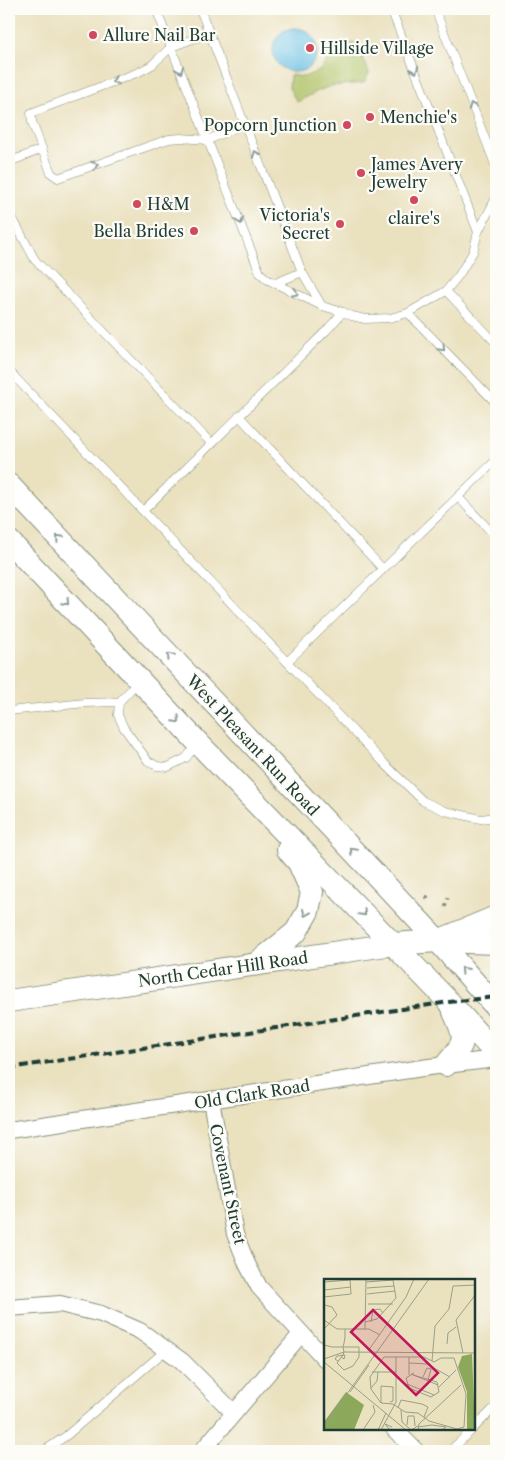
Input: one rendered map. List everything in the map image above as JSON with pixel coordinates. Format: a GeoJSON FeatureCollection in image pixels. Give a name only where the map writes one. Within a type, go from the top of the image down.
{"type":"FeatureCollection","features":[{"type":"Feature","properties":{"kind":"main road","name":"West Pleasant Run Road"},"geometry":{"type":"LineString","coordinates":[[9,485],[438,941],[496,1007]]}},
{"type":"Feature","properties":{"kind":"main road"},"geometry":{"type":"LineString","coordinates":[[9,541],[200,744],[450,1002],[496,1054]]}},
{"type":"Feature","properties":{"kind":"main road"},"geometry":{"type":"LineString","coordinates":[[200,744],[299,863],[312,892],[308,911],[296,932],[255,964]]}},
{"type":"Feature","properties":{"kind":"main road","name":"North Cedar Hill Road"},"geometry":{"type":"LineString","coordinates":[[438,941],[496,917]]}},
{"type":"Feature","properties":{"kind":"main road","name":"North Cedar Hill Road"},"geometry":{"type":"LineString","coordinates":[[9,1001],[393,944],[438,941],[496,943]]}},
{"type":"Feature","properties":{"kind":"main road"},"geometry":{"type":"LineString","coordinates":[[446,1065],[462,1047],[463,1032],[450,1002]]}},
{"type":"Feature","properties":{"kind":"street","name":"Old Clark Road"},"geometry":{"type":"LineString","coordinates":[[9,1130],[496,1059]]}},
{"type":"Feature","properties":{"kind":"street","name":"Covenant Street"},"geometry":{"type":"LineString","coordinates":[[211,1100],[235,1234],[246,1264],[259,1287],[324,1358]]}},
{"type":"Feature","properties":{"kind":"street"},"geometry":{"type":"LineString","coordinates":[[9,1308],[60,1304],[101,1314],[140,1331],[182,1361],[234,1413]]}},
{"type":"Feature","properties":{"kind":"street"},"geometry":{"type":"LineString","coordinates":[[202,1451],[301,1334]]}},
{"type":"Feature","properties":{"kind":"street"},"geometry":{"type":"LineString","coordinates":[[395,1430],[416,1451]]}},
{"type":"Feature","properties":{"kind":"lane"},"geometry":{"type":"LineString","coordinates":[[156,9],[260,273],[268,280],[322,306],[352,316],[365,319],[390,318],[408,313],[446,291],[459,275],[474,252],[478,232],[496,198]]}},
{"type":"Feature","properties":{"kind":"lane"},"geometry":{"type":"LineString","coordinates":[[200,9],[302,272],[322,306]]}},
{"type":"Feature","properties":{"kind":"lane"},"geometry":{"type":"LineString","coordinates":[[404,9],[392,11],[478,232]]}},
{"type":"Feature","properties":{"kind":"lane"},"geometry":{"type":"LineString","coordinates":[[435,9],[496,168]]}},
{"type":"Feature","properties":{"kind":"lane"},"geometry":{"type":"LineString","coordinates":[[209,33],[171,47],[152,65],[139,72],[31,113],[32,122],[51,173],[58,178],[169,139],[208,140],[244,124]]}},
{"type":"Feature","properties":{"kind":"lane"},"geometry":{"type":"LineString","coordinates":[[9,162],[42,149]]}},
{"type":"Feature","properties":{"kind":"lane"},"geometry":{"type":"LineString","coordinates":[[9,208],[35,260],[212,444]]}},
{"type":"Feature","properties":{"kind":"lane"},"geometry":{"type":"LineString","coordinates":[[268,280],[276,283],[302,272]]}},
{"type":"Feature","properties":{"kind":"lane"},"geometry":{"type":"LineString","coordinates":[[446,291],[496,343]]}},
{"type":"Feature","properties":{"kind":"lane"},"geometry":{"type":"LineString","coordinates":[[143,511],[326,332],[343,312]]}},
{"type":"Feature","properties":{"kind":"lane"},"geometry":{"type":"LineString","coordinates":[[408,313],[496,403]]}},
{"type":"Feature","properties":{"kind":"lane"},"geometry":{"type":"LineString","coordinates":[[9,371],[385,764],[423,801],[445,811],[481,819],[496,817]]}},
{"type":"Feature","properties":{"kind":"lane"},"geometry":{"type":"LineString","coordinates":[[239,416],[383,569]]}},
{"type":"Feature","properties":{"kind":"lane"},"geometry":{"type":"LineString","coordinates":[[287,662],[496,460]]}},
{"type":"Feature","properties":{"kind":"lane"},"geometry":{"type":"LineString","coordinates":[[458,497],[496,537]]}},
{"type":"Feature","properties":{"kind":"lane"},"geometry":{"type":"LineString","coordinates":[[140,680],[119,702],[118,714],[124,728],[148,761],[157,766],[168,767],[186,758],[200,744]]}},
{"type":"Feature","properties":{"kind":"lane"},"geometry":{"type":"LineString","coordinates":[[9,711],[85,703],[119,702]]}},
{"type":"Feature","properties":{"kind":"lane"},"geometry":{"type":"LineString","coordinates":[[39,1451],[45,1450],[66,1436],[166,1350]]}},
{"type":"Feature","properties":{"kind":"lane"},"geometry":{"type":"LineString","coordinates":[[475,1426],[492,1410]]}},
{"type":"Feature","properties":{"kind":"lane"},"geometry":{"type":"LineString","coordinates":[[450,1451],[471,1430]]}},
{"type":"Feature","properties":{"kind":"path"},"geometry":{"type":"LineString","coordinates":[[426,899],[429,894]]}},
{"type":"Feature","properties":{"kind":"path"},"geometry":{"type":"LineString","coordinates":[[445,907],[448,898]]}},
{"type":"Feature","properties":{"kind":"green space"},"geometry":{"type":"Polygon","coordinates":[[[357,42],[369,73],[364,83],[331,86],[297,102],[289,88],[290,75],[304,77],[321,70],[334,48],[357,42]]]}},
{"type":"Feature","properties":{"kind":"water"},"geometry":{"type":"Polygon","coordinates":[[[299,28],[311,34],[316,41],[316,59],[311,66],[304,71],[291,72],[283,69],[276,62],[273,46],[276,38],[283,31],[299,28]]]}},
{"type":"Feature","properties":{"kind":"railway"},"geometry":{"type":"LineString","coordinates":[[9,1068],[449,1002],[496,997]]}},
{"type":"Feature","properties":{"kind":"place","name":"Allure Nail Bar"},"geometry":{"type":"Point","coordinates":[93,35]}},
{"type":"Feature","properties":{"kind":"place","name":"Hillside Village"},"geometry":{"type":"Point","coordinates":[310,48]}},
{"type":"Feature","properties":{"kind":"place","name":"Menchie's"},"geometry":{"type":"Point","coordinates":[370,117]}},
{"type":"Feature","properties":{"kind":"place","name":"Popcorn Junction"},"geometry":{"type":"Point","coordinates":[347,125]}},
{"type":"Feature","properties":{"kind":"place","name":"James Avery Jewelry"},"geometry":{"type":"Point","coordinates":[361,173]}},
{"type":"Feature","properties":{"kind":"place","name":"claire's"},"geometry":{"type":"Point","coordinates":[414,200]}},
{"type":"Feature","properties":{"kind":"place","name":"H&M"},"geometry":{"type":"Point","coordinates":[137,204]}},
{"type":"Feature","properties":{"kind":"place","name":"Victoria's Secret"},"geometry":{"type":"Point","coordinates":[340,224]}},
{"type":"Feature","properties":{"kind":"place","name":"Bella Brides"},"geometry":{"type":"Point","coordinates":[194,231]}}]}
